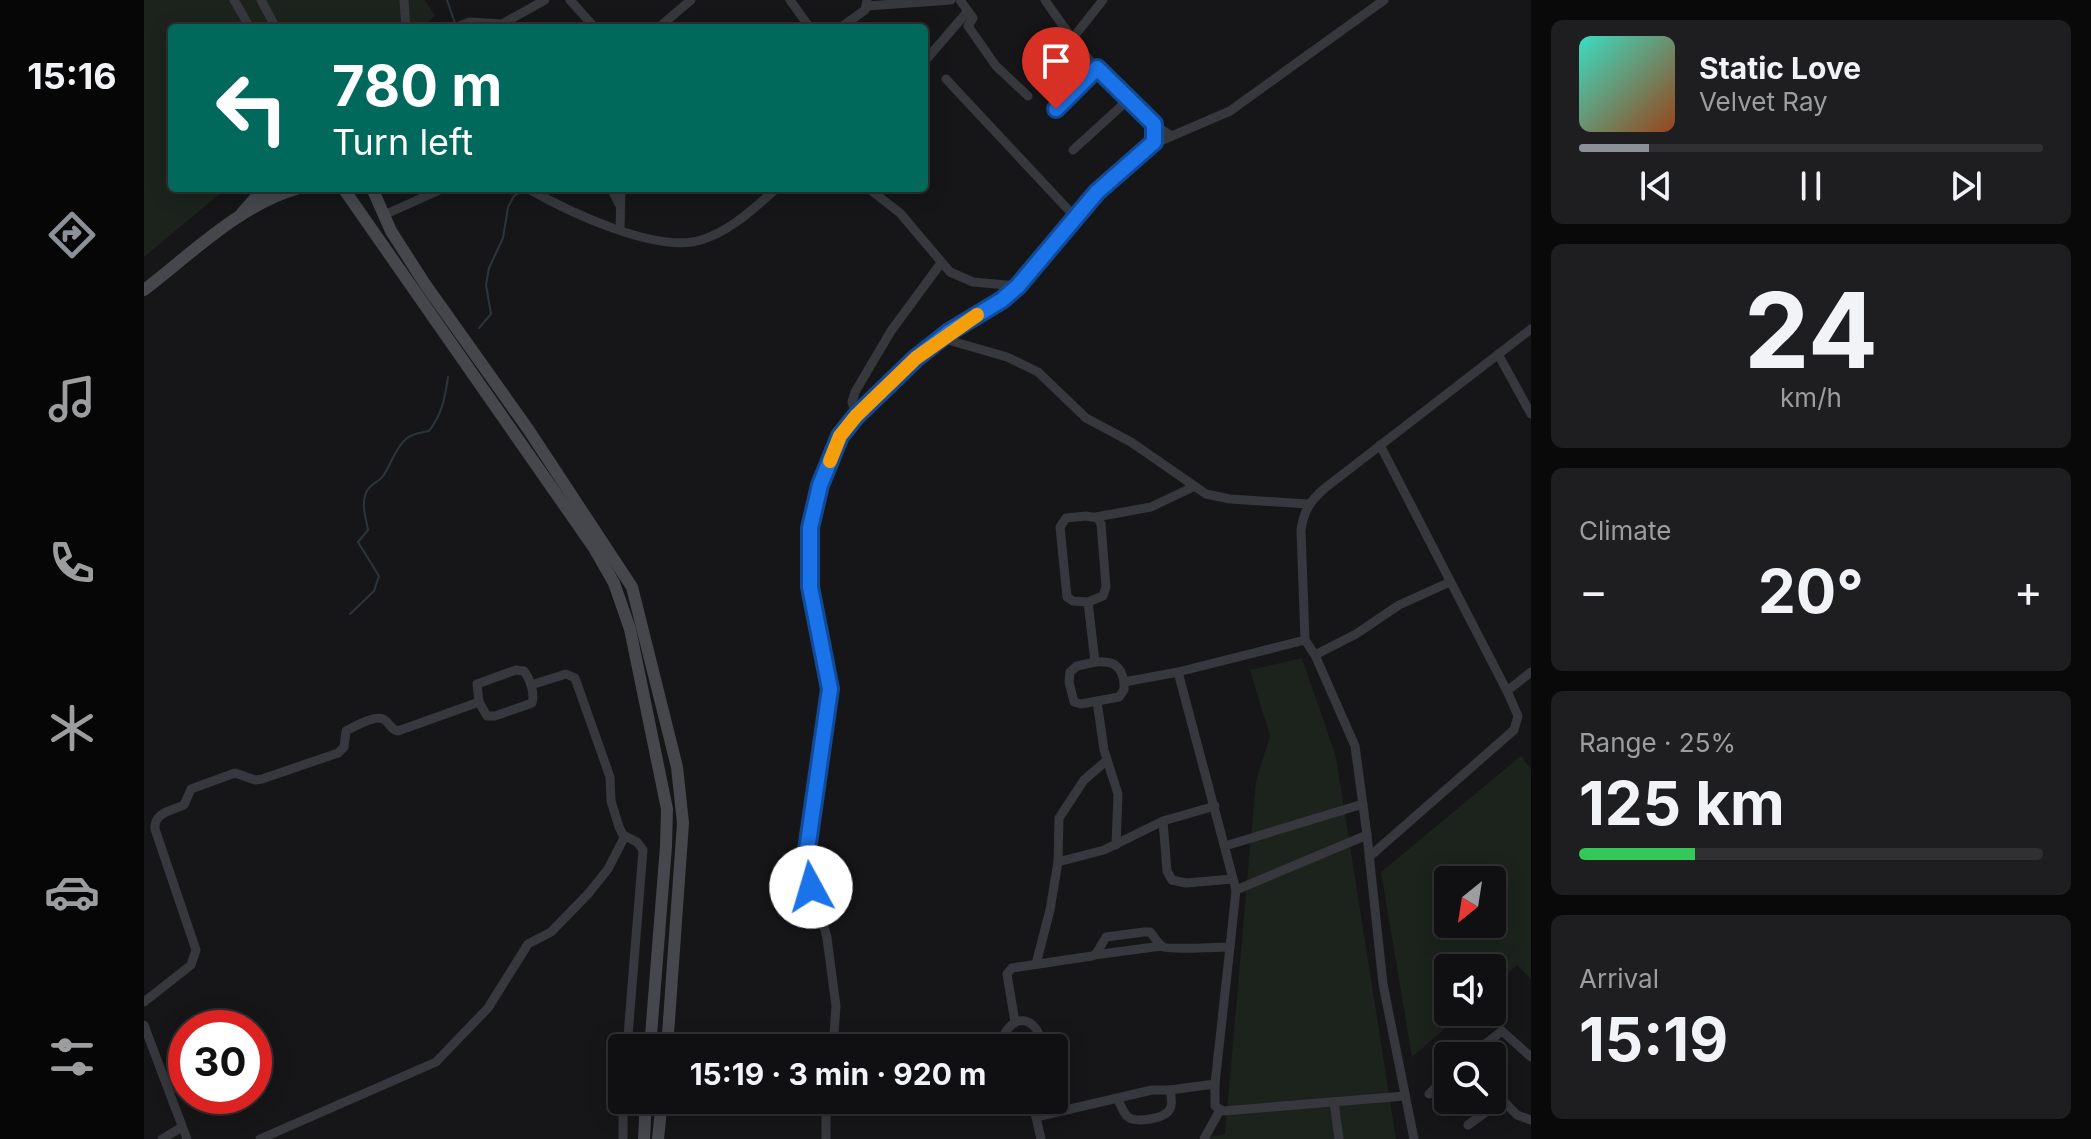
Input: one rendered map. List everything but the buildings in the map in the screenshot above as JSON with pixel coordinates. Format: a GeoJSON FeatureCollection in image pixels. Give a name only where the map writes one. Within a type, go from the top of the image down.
{"type":"FeatureCollection","features":[{"type":"Feature","properties":{"kind":"main road"},"geometry":{"type":"LineString","coordinates":[[234,221],[260,192]]}},
{"type":"Feature","properties":{"kind":"main road"},"geometry":{"type":"LineString","coordinates":[[144,290],[234,221],[285,192]]}},
{"type":"Feature","properties":{"kind":"main road"},"geometry":{"type":"LineString","coordinates":[[346,192],[594,548],[614,583],[630,629],[667,809],[651,1034]]}},
{"type":"Feature","properties":{"kind":"main road"},"geometry":{"type":"LineString","coordinates":[[374,192],[391,231],[425,284],[528,429],[632,587],[677,767],[683,823],[668,1034]]}},
{"type":"Feature","properties":{"kind":"main road"},"geometry":{"type":"LineString","coordinates":[[644,1139],[645,1114]]}},
{"type":"Feature","properties":{"kind":"main road"},"geometry":{"type":"LineString","coordinates":[[658,1139],[661,1114]]}},
{"type":"Feature","properties":{"kind":"street"},"geometry":{"type":"LineString","coordinates":[[234,0],[248,24]]}},
{"type":"Feature","properties":{"kind":"street"},"geometry":{"type":"LineString","coordinates":[[261,0],[274,24]]}},
{"type":"Feature","properties":{"kind":"street"},"geometry":{"type":"LineString","coordinates":[[404,0],[406,24]]}},
{"type":"Feature","properties":{"kind":"street"},"geometry":{"type":"LineString","coordinates":[[469,24],[502,24],[545,0]]}},
{"type":"Feature","properties":{"kind":"street"},"geometry":{"type":"LineString","coordinates":[[570,0],[591,24]]}},
{"type":"Feature","properties":{"kind":"street"},"geometry":{"type":"LineString","coordinates":[[663,24],[691,0]]}},
{"type":"Feature","properties":{"kind":"street"},"geometry":{"type":"LineString","coordinates":[[790,0],[807,24]]}},
{"type":"Feature","properties":{"kind":"street"},"geometry":{"type":"LineString","coordinates":[[844,24],[867,3],[935,3],[951,0]]}},
{"type":"Feature","properties":{"kind":"street"},"geometry":{"type":"LineString","coordinates":[[960,0],[973,20],[968,26],[996,66],[1028,96]]}},
{"type":"Feature","properties":{"kind":"street"},"geometry":{"type":"LineString","coordinates":[[1045,0],[1097,68],[1154,124],[1170,135]]}},
{"type":"Feature","properties":{"kind":"street"},"geometry":{"type":"LineString","coordinates":[[1072,39],[1103,0]]}},
{"type":"Feature","properties":{"kind":"street"},"geometry":{"type":"LineString","coordinates":[[834,1034],[836,1006],[827,938],[807,863],[830,689],[810,587],[810,528],[814,506],[840,436],[856,416],[916,358],[1018,286],[1097,192],[1154,142],[1230,111],[1384,0]]}},
{"type":"Feature","properties":{"kind":"street"},"geometry":{"type":"LineString","coordinates":[[928,57],[968,11]]}},
{"type":"Feature","properties":{"kind":"street"},"geometry":{"type":"LineString","coordinates":[[1056,109],[1097,68]]}},
{"type":"Feature","properties":{"kind":"street"},"geometry":{"type":"LineString","coordinates":[[946,79],[1075,217]]}},
{"type":"Feature","properties":{"kind":"street"},"geometry":{"type":"LineString","coordinates":[[1073,150],[1128,100]]}},
{"type":"Feature","properties":{"kind":"street"},"geometry":{"type":"LineString","coordinates":[[1154,124],[1154,142]]}},
{"type":"Feature","properties":{"kind":"street"},"geometry":{"type":"LineString","coordinates":[[384,215],[435,192]]}},
{"type":"Feature","properties":{"kind":"street"},"geometry":{"type":"LineString","coordinates":[[534,192],[620,230],[674,243],[705,240],[734,225],[772,192]]}},
{"type":"Feature","properties":{"kind":"street"},"geometry":{"type":"LineString","coordinates":[[613,192],[621,207]]}},
{"type":"Feature","properties":{"kind":"street"},"geometry":{"type":"LineString","coordinates":[[620,230],[621,192]]}},
{"type":"Feature","properties":{"kind":"street"},"geometry":{"type":"LineString","coordinates":[[873,192],[900,213],[950,272],[965,279],[1018,286]]}},
{"type":"Feature","properties":{"kind":"street"},"geometry":{"type":"LineString","coordinates":[[856,416],[852,402],[855,392],[891,331],[941,263]]}},
{"type":"Feature","properties":{"kind":"street"},"geometry":{"type":"LineString","coordinates":[[1414,1139],[1383,984],[1355,746],[1315,655],[1305,640],[1301,530],[1308,504],[1531,329]]}},
{"type":"Feature","properties":{"kind":"street"},"geometry":{"type":"LineString","coordinates":[[941,338],[1007,357],[1038,372],[1086,418],[1131,442],[1206,494],[1221,498],[1308,504]]}},
{"type":"Feature","properties":{"kind":"street"},"geometry":{"type":"LineString","coordinates":[[1498,354],[1531,414]]}},
{"type":"Feature","properties":{"kind":"street"},"geometry":{"type":"LineString","coordinates":[[1369,857],[1514,730],[1518,716],[1380,445]]}},
{"type":"Feature","properties":{"kind":"street"},"geometry":{"type":"LineString","coordinates":[[1096,517],[1102,529],[1106,587],[1103,596],[1088,602],[1073,601],[1067,597],[1060,527],[1066,518],[1096,517],[1151,507],[1193,487]]}},
{"type":"Feature","properties":{"kind":"street"},"geometry":{"type":"LineString","coordinates":[[1315,655],[1356,634],[1399,605],[1450,582]]}},
{"type":"Feature","properties":{"kind":"street"},"geometry":{"type":"LineString","coordinates":[[1088,602],[1095,662]]}},
{"type":"Feature","properties":{"kind":"street"},"geometry":{"type":"LineString","coordinates":[[1124,682],[1178,672],[1305,640]]}},
{"type":"Feature","properties":{"kind":"street"},"geometry":{"type":"LineString","coordinates":[[1108,661],[1116,664],[1124,682],[1121,695],[1074,702],[1069,682],[1074,667],[1108,661]]}},
{"type":"Feature","properties":{"kind":"street"},"geometry":{"type":"LineString","coordinates":[[521,670],[531,685],[532,703],[495,716],[485,714],[479,702],[477,684],[504,674],[521,670]]}},
{"type":"Feature","properties":{"kind":"street"},"geometry":{"type":"LineString","coordinates":[[1178,672],[1236,890],[1215,1106],[1220,1110],[1405,1096]]}},
{"type":"Feature","properties":{"kind":"street"},"geometry":{"type":"LineString","coordinates":[[1507,691],[1531,672]]}},
{"type":"Feature","properties":{"kind":"street"},"geometry":{"type":"LineString","coordinates":[[531,685],[566,674],[575,678],[610,777],[611,801],[619,827],[625,836],[640,844],[644,854],[628,1034]]}},
{"type":"Feature","properties":{"kind":"street"},"geometry":{"type":"LineString","coordinates":[[1097,701],[1106,761],[1118,794],[1116,845]]}},
{"type":"Feature","properties":{"kind":"street"},"geometry":{"type":"LineString","coordinates":[[144,831],[155,825],[159,815],[184,805],[193,788],[235,773],[255,780],[262,779],[338,753],[344,747],[346,731],[378,718],[392,730],[398,731],[479,702]]}},
{"type":"Feature","properties":{"kind":"street"},"geometry":{"type":"LineString","coordinates":[[1036,964],[1058,862],[1061,813],[1084,780],[1106,761]]}},
{"type":"Feature","properties":{"kind":"street"},"geometry":{"type":"LineString","coordinates":[[1225,846],[1363,804]]}},
{"type":"Feature","properties":{"kind":"street"},"geometry":{"type":"LineString","coordinates":[[1058,862],[1116,845],[1163,821],[1215,806]]}},
{"type":"Feature","properties":{"kind":"street"},"geometry":{"type":"LineString","coordinates":[[1163,821],[1167,871],[1172,880],[1186,883],[1233,879]]}},
{"type":"Feature","properties":{"kind":"street"},"geometry":{"type":"LineString","coordinates":[[144,1002],[191,965],[196,950],[155,825]]}},
{"type":"Feature","properties":{"kind":"street"},"geometry":{"type":"LineString","coordinates":[[1236,890],[1367,835]]}},
{"type":"Feature","properties":{"kind":"street"},"geometry":{"type":"LineString","coordinates":[[260,1139],[436,1062],[488,1008],[528,944],[551,932],[588,894],[608,869],[625,836]]}},
{"type":"Feature","properties":{"kind":"street"},"geometry":{"type":"LineString","coordinates":[[1094,955],[1102,939],[1150,932],[1162,946],[1169,949],[1230,947]]}},
{"type":"Feature","properties":{"kind":"street"},"geometry":{"type":"LineString","coordinates":[[1015,1022],[1007,974],[1012,968],[1162,946]]}},
{"type":"Feature","properties":{"kind":"street"},"geometry":{"type":"LineString","coordinates":[[1003,1034],[1015,1022],[1032,1024],[1039,1034]]}},
{"type":"Feature","properties":{"kind":"street"},"geometry":{"type":"LineString","coordinates":[[144,1025],[187,1139]]}},
{"type":"Feature","properties":{"kind":"street"},"geometry":{"type":"LineString","coordinates":[[1488,1042],[1502,1031],[1531,1057]]}},
{"type":"Feature","properties":{"kind":"street"},"geometry":{"type":"LineString","coordinates":[[1036,1117],[1118,1100],[1141,1092],[1215,1084]]}},
{"type":"Feature","properties":{"kind":"street"},"geometry":{"type":"LineString","coordinates":[[1429,1094],[1434,1089]]}},
{"type":"Feature","properties":{"kind":"street"},"geometry":{"type":"LineString","coordinates":[[1118,1100],[1129,1118],[1149,1118],[1170,1110],[1170,1090]]}},
{"type":"Feature","properties":{"kind":"street"},"geometry":{"type":"LineString","coordinates":[[1334,1102],[1339,1139]]}},
{"type":"Feature","properties":{"kind":"street"},"geometry":{"type":"LineString","coordinates":[[1506,1104],[1521,1118],[1531,1120]]}},
{"type":"Feature","properties":{"kind":"street"},"geometry":{"type":"LineString","coordinates":[[1204,1139],[1220,1110]]}},
{"type":"Feature","properties":{"kind":"street"},"geometry":{"type":"LineString","coordinates":[[623,1114],[623,1139]]}},
{"type":"Feature","properties":{"kind":"street"},"geometry":{"type":"LineString","coordinates":[[826,1114],[826,1139]]}},
{"type":"Feature","properties":{"kind":"street"},"geometry":{"type":"LineString","coordinates":[[1035,1114],[1041,1139]]}},
{"type":"Feature","properties":{"kind":"street"},"geometry":{"type":"LineString","coordinates":[[1468,1125],[1483,1114]]}},
{"type":"Feature","properties":{"kind":"street"},"geometry":{"type":"LineString","coordinates":[[162,1139],[182,1127]]}},
{"type":"Feature","properties":{"kind":"shaded area"},"geometry":{"type":"Polygon","coordinates":[[[144,0],[425,0],[435,16],[426,24],[168,24],[168,192],[222,192],[144,257],[144,0]]]}},
{"type":"Feature","properties":{"kind":"shaded area"},"geometry":{"type":"Polygon","coordinates":[[[1302,658],[1336,757],[1396,1139],[1199,1139],[1225,1134],[1256,781],[1270,736],[1250,670],[1302,658]]]}},
{"type":"Feature","properties":{"kind":"shaded area"},"geometry":{"type":"Polygon","coordinates":[[[1521,756],[1531,769],[1531,979],[1517,965],[1506,975],[1506,954],[1434,954],[1434,1026],[1448,1026],[1412,1057],[1381,872],[1521,756]]]}},
{"type":"Feature","properties":{"kind":"waterway"},"geometry":{"type":"LineString","coordinates":[[447,0],[455,23]]}},
{"type":"Feature","properties":{"kind":"waterway"},"geometry":{"type":"LineString","coordinates":[[479,328],[491,314],[486,285],[489,268],[503,238],[508,207],[520,192]]}},
{"type":"Feature","properties":{"kind":"waterway"},"geometry":{"type":"LineString","coordinates":[[350,614],[374,591],[379,576],[358,542],[368,530],[364,507],[366,493],[383,476],[402,443],[411,436],[429,431],[442,406],[448,377]]}},
{"type":"Feature","properties":{"kind":"slow traffic"},"geometry":{"type":"LineString","coordinates":[[830,461],[840,436],[856,416],[916,358],[977,315]]}},
{"type":"Feature","properties":{"kind":"route"},"geometry":{"type":"LineString","coordinates":[[811,887],[807,850],[830,689],[810,587],[810,528],[820,485],[848,424],[932,344],[1002,300],[1018,286],[1097,192],[1154,142],[1154,124],[1097,68],[1056,109]]}}]}
